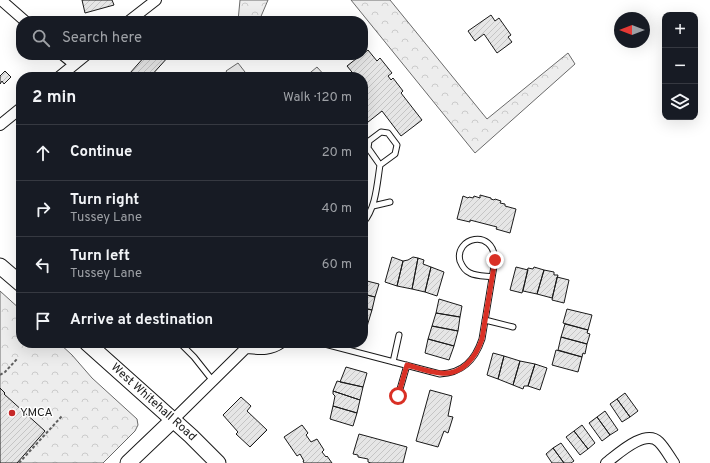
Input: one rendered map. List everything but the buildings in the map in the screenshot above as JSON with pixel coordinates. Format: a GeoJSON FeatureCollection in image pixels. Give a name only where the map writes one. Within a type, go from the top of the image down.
{"type":"FeatureCollection","features":[{"type":"Feature","properties":{"kind":"main road"},"geometry":{"type":"LineString","coordinates":[[0,266],[16,280]]}},
{"type":"Feature","properties":{"kind":"main road","name":"West Whitehall Road"},"geometry":{"type":"LineString","coordinates":[[93,348],[173,420],[218,463]]}},
{"type":"Feature","properties":{"kind":"main road"},"geometry":{"type":"LineString","coordinates":[[128,463],[173,420]]}},
{"type":"Feature","properties":{"kind":"street"},"geometry":{"type":"LineString","coordinates":[[1,0],[19,16]]}},
{"type":"Feature","properties":{"kind":"street"},"geometry":{"type":"LineString","coordinates":[[135,16],[156,0]]}},
{"type":"Feature","properties":{"kind":"street"},"geometry":{"type":"LineString","coordinates":[[69,60],[74,64]]}},
{"type":"Feature","properties":{"kind":"street"},"geometry":{"type":"LineString","coordinates":[[65,72],[79,60]]}},
{"type":"Feature","properties":{"kind":"street"},"geometry":{"type":"LineString","coordinates":[[0,125],[16,112]]}},
{"type":"Feature","properties":{"kind":"street"},"geometry":{"type":"LineString","coordinates":[[173,420],[213,381],[243,348]]}},
{"type":"Feature","properties":{"kind":"street"},"geometry":{"type":"LineString","coordinates":[[262,348],[273,348]]}},
{"type":"Feature","properties":{"kind":"street"},"geometry":{"type":"LineString","coordinates":[[606,463],[637,440],[648,438],[658,441],[674,463]]}},
{"type":"Feature","properties":{"kind":"lane"},"geometry":{"type":"LineString","coordinates":[[368,214],[373,206],[380,165],[395,154],[397,145],[388,133],[381,132],[369,141],[368,148],[380,165]]}},
{"type":"Feature","properties":{"kind":"lane"},"geometry":{"type":"LineString","coordinates":[[373,206],[390,202]]}},
{"type":"Feature","properties":{"kind":"lane"},"geometry":{"type":"LineString","coordinates":[[338,348],[440,374],[457,371],[470,362],[479,349],[485,320],[495,260],[495,252],[492,246],[487,242],[481,239],[469,241],[461,249],[461,264],[470,273],[492,277]]}},
{"type":"Feature","properties":{"kind":"lane"},"geometry":{"type":"LineString","coordinates":[[485,320],[512,327]]}},
{"type":"Feature","properties":{"kind":"lane"},"geometry":{"type":"LineString","coordinates":[[393,362],[399,335]]}},
{"type":"Feature","properties":{"kind":"lane"},"geometry":{"type":"LineString","coordinates":[[185,348],[213,381]]}},
{"type":"Feature","properties":{"kind":"lane"},"geometry":{"type":"LineString","coordinates":[[398,396],[407,365]]}},
{"type":"Feature","properties":{"kind":"path"},"geometry":{"type":"LineString","coordinates":[[0,375],[5,372],[16,359]]}},
{"type":"Feature","properties":{"kind":"path"},"geometry":{"type":"LineString","coordinates":[[19,463],[62,416]]}},
{"type":"Feature","properties":{"kind":"green space"},"geometry":{"type":"Polygon","coordinates":[[[240,0],[268,0],[261,16],[238,16],[240,0]]]}},
{"type":"Feature","properties":{"kind":"green space"},"geometry":{"type":"Polygon","coordinates":[[[351,0],[390,0],[487,119],[568,53],[575,64],[475,153],[368,21],[368,16],[364,16],[351,0]]]}},
{"type":"Feature","properties":{"kind":"green space"},"geometry":{"type":"Polygon","coordinates":[[[238,63],[245,72],[227,72],[238,63]]]}},
{"type":"Feature","properties":{"kind":"green space"},"geometry":{"type":"Polygon","coordinates":[[[317,67],[322,72],[311,72],[317,67]]]}},
{"type":"Feature","properties":{"kind":"green space"},"geometry":{"type":"Polygon","coordinates":[[[0,291],[16,305],[16,348],[64,348],[92,378],[137,419],[138,425],[135,431],[103,463],[0,463],[0,291]]]}},
{"type":"Feature","properties":{"kind":"place","name":"YMCA"},"geometry":{"type":"Point","coordinates":[12,413]}},
{"type":"Feature","properties":{"kind":"route"},"geometry":{"type":"LineString","coordinates":[[398,396],[407,365],[440,374],[457,371],[470,362],[474,357],[479,349],[482,339],[495,260]]}}]}
